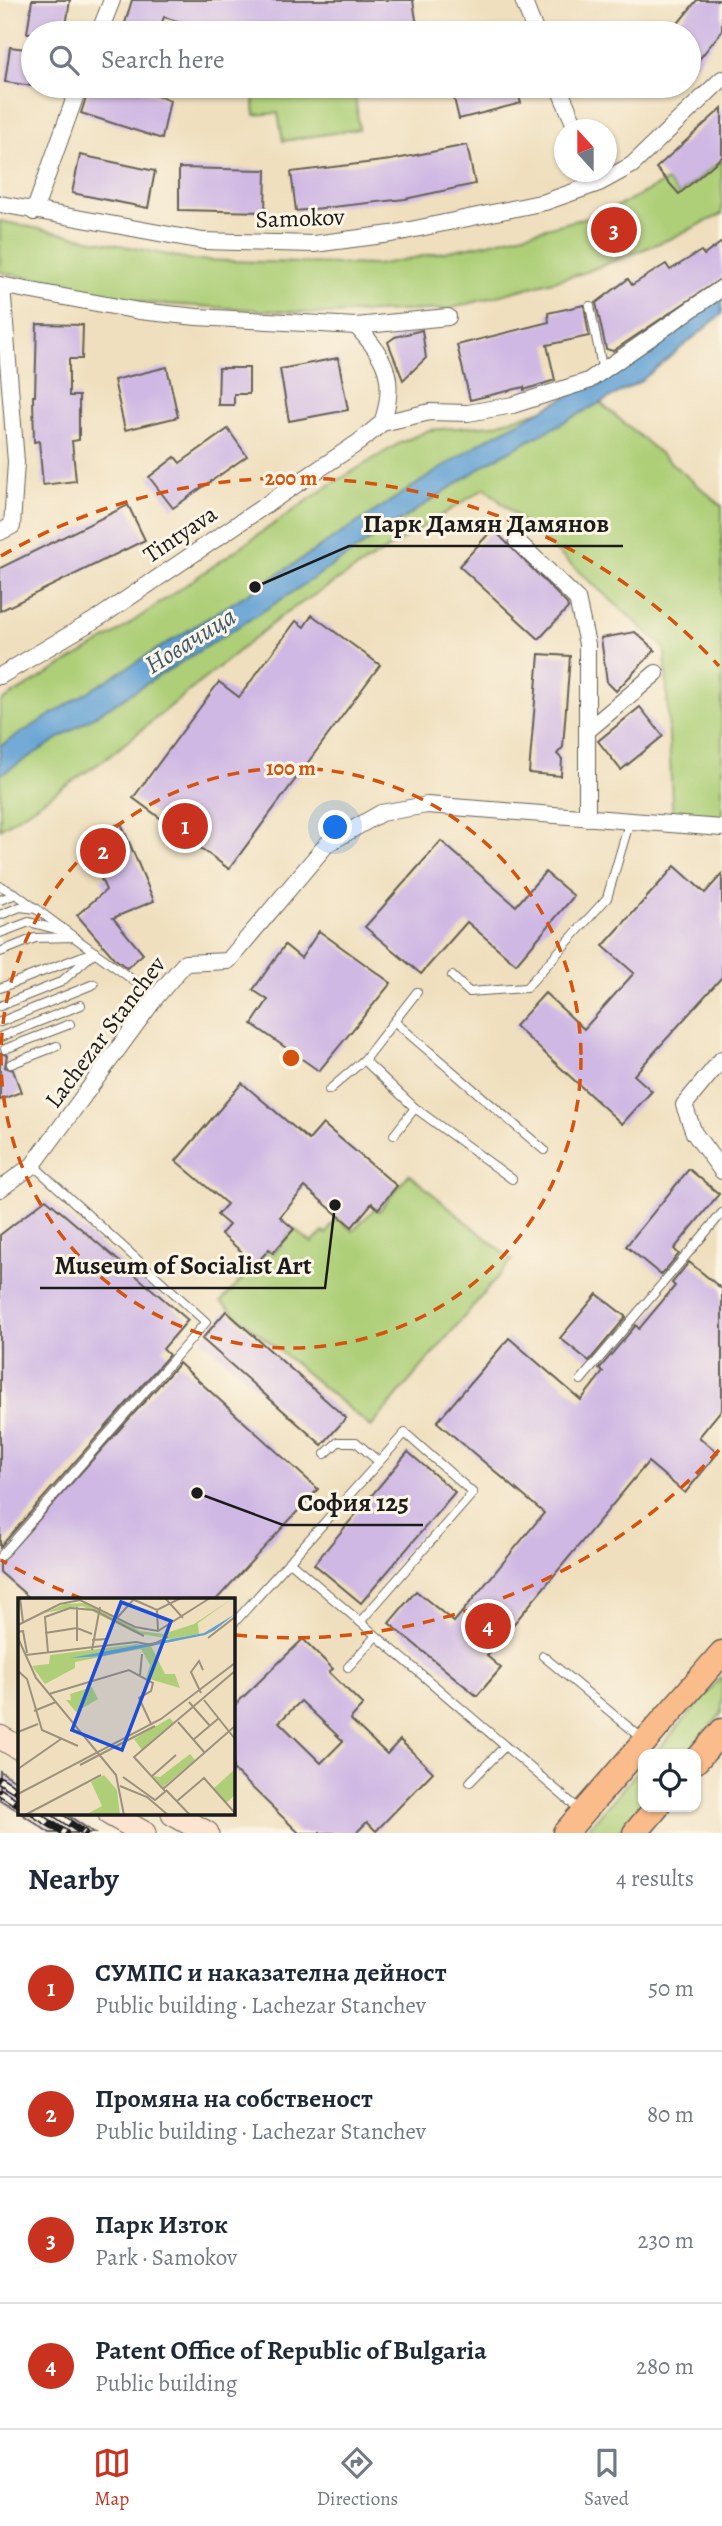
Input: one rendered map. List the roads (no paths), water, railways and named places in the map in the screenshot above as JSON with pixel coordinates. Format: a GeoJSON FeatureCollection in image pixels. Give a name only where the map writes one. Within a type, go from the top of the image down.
{"type":"FeatureCollection","features":[{"type":"Feature","properties":{"kind":"main road"},"geometry":{"type":"LineString","coordinates":[[565,1833],[722,1653]]}},
{"type":"Feature","properties":{"kind":"main road"},"geometry":{"type":"LineString","coordinates":[[701,1755],[722,1731]]}},
{"type":"Feature","properties":{"kind":"main road"},"geometry":{"type":"LineString","coordinates":[[0,1737],[18,1747]]}},
{"type":"Feature","properties":{"kind":"main road"},"geometry":{"type":"LineString","coordinates":[[635,1833],[653,1812]]}},
{"type":"Feature","properties":{"kind":"main road"},"geometry":{"type":"LineString","coordinates":[[112,1815],[144,1833]]}},
{"type":"Feature","properties":{"kind":"main road"},"geometry":{"type":"LineString","coordinates":[[175,1815],[207,1833]]}},
{"type":"Feature","properties":{"kind":"street"},"geometry":{"type":"LineString","coordinates":[[104,21],[112,0]]}},
{"type":"Feature","properties":{"kind":"street"},"geometry":{"type":"LineString","coordinates":[[523,0],[531,21]]}},
{"type":"Feature","properties":{"kind":"street"},"geometry":{"type":"LineString","coordinates":[[617,170],[632,165],[722,79]]}},
{"type":"Feature","properties":{"kind":"street"},"geometry":{"type":"LineString","coordinates":[[33,212],[75,98]]}},
{"type":"Feature","properties":{"kind":"street"},"geometry":{"type":"LineString","coordinates":[[563,98],[572,119]]}},
{"type":"Feature","properties":{"kind":"street","name":"Samokov"},"geometry":{"type":"LineString","coordinates":[[0,204],[203,241],[314,244],[488,216],[545,202],[586,182]]}},
{"type":"Feature","properties":{"kind":"street"},"geometry":{"type":"LineString","coordinates":[[0,532],[12,526],[16,462],[1,286],[139,311],[356,326],[448,317]]}},
{"type":"Feature","properties":{"kind":"street"},"geometry":{"type":"LineString","coordinates":[[382,422],[430,412],[468,413],[513,405],[588,382],[722,288]]}},
{"type":"Feature","properties":{"kind":"street"},"geometry":{"type":"LineString","coordinates":[[356,326],[383,359],[388,377],[390,400],[382,422]]}},
{"type":"Feature","properties":{"kind":"street","name":"Tintyava"},"geometry":{"type":"LineString","coordinates":[[0,676],[103,615],[359,442],[382,422]]}},
{"type":"Feature","properties":{"kind":"street"},"geometry":{"type":"LineString","coordinates":[[517,541],[577,599],[587,644],[587,818]]}},
{"type":"Feature","properties":{"kind":"street"},"geometry":{"type":"LineString","coordinates":[[587,731],[656,673]]}},
{"type":"Feature","properties":{"kind":"street","name":"Lachezar Stanchev"},"geometry":{"type":"LineString","coordinates":[[0,1189],[33,1165],[156,997],[185,963],[228,961],[327,844],[381,813],[427,805],[722,828]]}},
{"type":"Feature","properties":{"kind":"street"},"geometry":{"type":"LineString","coordinates":[[722,1059],[684,1105],[694,1133],[722,1171]]}},
{"type":"Feature","properties":{"kind":"lane"},"geometry":{"type":"LineString","coordinates":[[590,306],[603,372]]}},
{"type":"Feature","properties":{"kind":"lane"},"geometry":{"type":"LineString","coordinates":[[452,976],[469,992],[526,988],[607,898],[630,820]]}},
{"type":"Feature","properties":{"kind":"lane"},"geometry":{"type":"LineString","coordinates":[[0,886],[38,909],[156,997]]}},
{"type":"Feature","properties":{"kind":"lane"},"geometry":{"type":"LineString","coordinates":[[0,900],[16,894]]}},
{"type":"Feature","properties":{"kind":"lane"},"geometry":{"type":"LineString","coordinates":[[0,915],[20,907],[38,909]]}},
{"type":"Feature","properties":{"kind":"lane"},"geometry":{"type":"LineString","coordinates":[[0,933],[29,922],[48,924],[74,937]]}},
{"type":"Feature","properties":{"kind":"lane"},"geometry":{"type":"LineString","coordinates":[[0,952],[35,938],[74,937]]}},
{"type":"Feature","properties":{"kind":"lane"},"geometry":{"type":"LineString","coordinates":[[0,988],[94,952]]}},
{"type":"Feature","properties":{"kind":"lane"},"geometry":{"type":"LineString","coordinates":[[0,1006],[61,982],[94,952]]}},
{"type":"Feature","properties":{"kind":"lane"},"geometry":{"type":"LineString","coordinates":[[0,1022],[94,984]]}},
{"type":"Feature","properties":{"kind":"lane"},"geometry":{"type":"LineString","coordinates":[[329,1090],[364,1060],[417,992]]}},
{"type":"Feature","properties":{"kind":"lane"},"geometry":{"type":"LineString","coordinates":[[0,1037],[81,1005]]}},
{"type":"Feature","properties":{"kind":"lane"},"geometry":{"type":"LineString","coordinates":[[395,1022],[544,1150]]}},
{"type":"Feature","properties":{"kind":"lane"},"geometry":{"type":"LineString","coordinates":[[5,1049],[70,1024]]}},
{"type":"Feature","properties":{"kind":"lane"},"geometry":{"type":"LineString","coordinates":[[11,1064],[57,1046]]}},
{"type":"Feature","properties":{"kind":"lane"},"geometry":{"type":"LineString","coordinates":[[364,1060],[415,1108],[512,1179]]}},
{"type":"Feature","properties":{"kind":"lane"},"geometry":{"type":"LineString","coordinates":[[394,1135],[415,1108]]}},
{"type":"Feature","properties":{"kind":"lane"},"geometry":{"type":"LineString","coordinates":[[0,1557],[206,1322],[33,1165]]}},
{"type":"Feature","properties":{"kind":"lane"},"geometry":{"type":"LineString","coordinates":[[581,1380],[722,1213]]}},
{"type":"Feature","properties":{"kind":"lane"},"geometry":{"type":"LineString","coordinates":[[234,1623],[405,1433],[473,1493],[360,1622]]}},
{"type":"Feature","properties":{"kind":"lane"},"geometry":{"type":"LineString","coordinates":[[325,1454],[338,1442],[356,1442],[379,1462]]}},
{"type":"Feature","properties":{"kind":"lane"},"geometry":{"type":"LineString","coordinates":[[289,1561],[583,1813]]}},
{"type":"Feature","properties":{"kind":"lane"},"geometry":{"type":"LineString","coordinates":[[348,1667],[376,1636]]}},
{"type":"Feature","properties":{"kind":"lane"},"geometry":{"type":"LineString","coordinates":[[543,1656],[646,1741]]}},
{"type":"Feature","properties":{"kind":"lane"},"geometry":{"type":"LineString","coordinates":[[470,1782],[505,1746]]}},
{"type":"Feature","properties":{"kind":"water","name":"Новачица"},"geometry":{"type":"Polygon","coordinates":[[[722,288],[722,314],[641,381],[491,461],[273,605],[0,775],[0,746],[260,586],[483,441],[629,364],[722,288]]]}},
{"type":"Feature","properties":{"kind":"railway"},"geometry":{"type":"LineString","coordinates":[[0,1780],[18,1791]]}},
{"type":"Feature","properties":{"kind":"railway"},"geometry":{"type":"LineString","coordinates":[[0,1792],[18,1803]]}},
{"type":"Feature","properties":{"kind":"railway"},"geometry":{"type":"LineString","coordinates":[[37,1815],[65,1833]]}},
{"type":"Feature","properties":{"kind":"railway"},"geometry":{"type":"LineString","coordinates":[[57,1815],[84,1833]]}},
{"type":"Feature","properties":{"kind":"place","name":"Парк Изток"},"geometry":{"type":"Point","coordinates":[614,230]}},
{"type":"Feature","properties":{"kind":"place","name":"Парк Дамян Дамянов"},"geometry":{"type":"Point","coordinates":[255,587]}},
{"type":"Feature","properties":{"kind":"place","name":"СУМПС и наказателна дейност"},"geometry":{"type":"Point","coordinates":[185,826]}},
{"type":"Feature","properties":{"kind":"place","name":"Промяна на собственост"},"geometry":{"type":"Point","coordinates":[103,851]}},
{"type":"Feature","properties":{"kind":"place","name":"Museum of Socialist Art"},"geometry":{"type":"Point","coordinates":[335,1205]}},
{"type":"Feature","properties":{"kind":"place","name":"София 125"},"geometry":{"type":"Point","coordinates":[197,1493]}},
{"type":"Feature","properties":{"kind":"place","name":"Patent Office of Republic of Bulgaria"},"geometry":{"type":"Point","coordinates":[488,1626]}}]}
